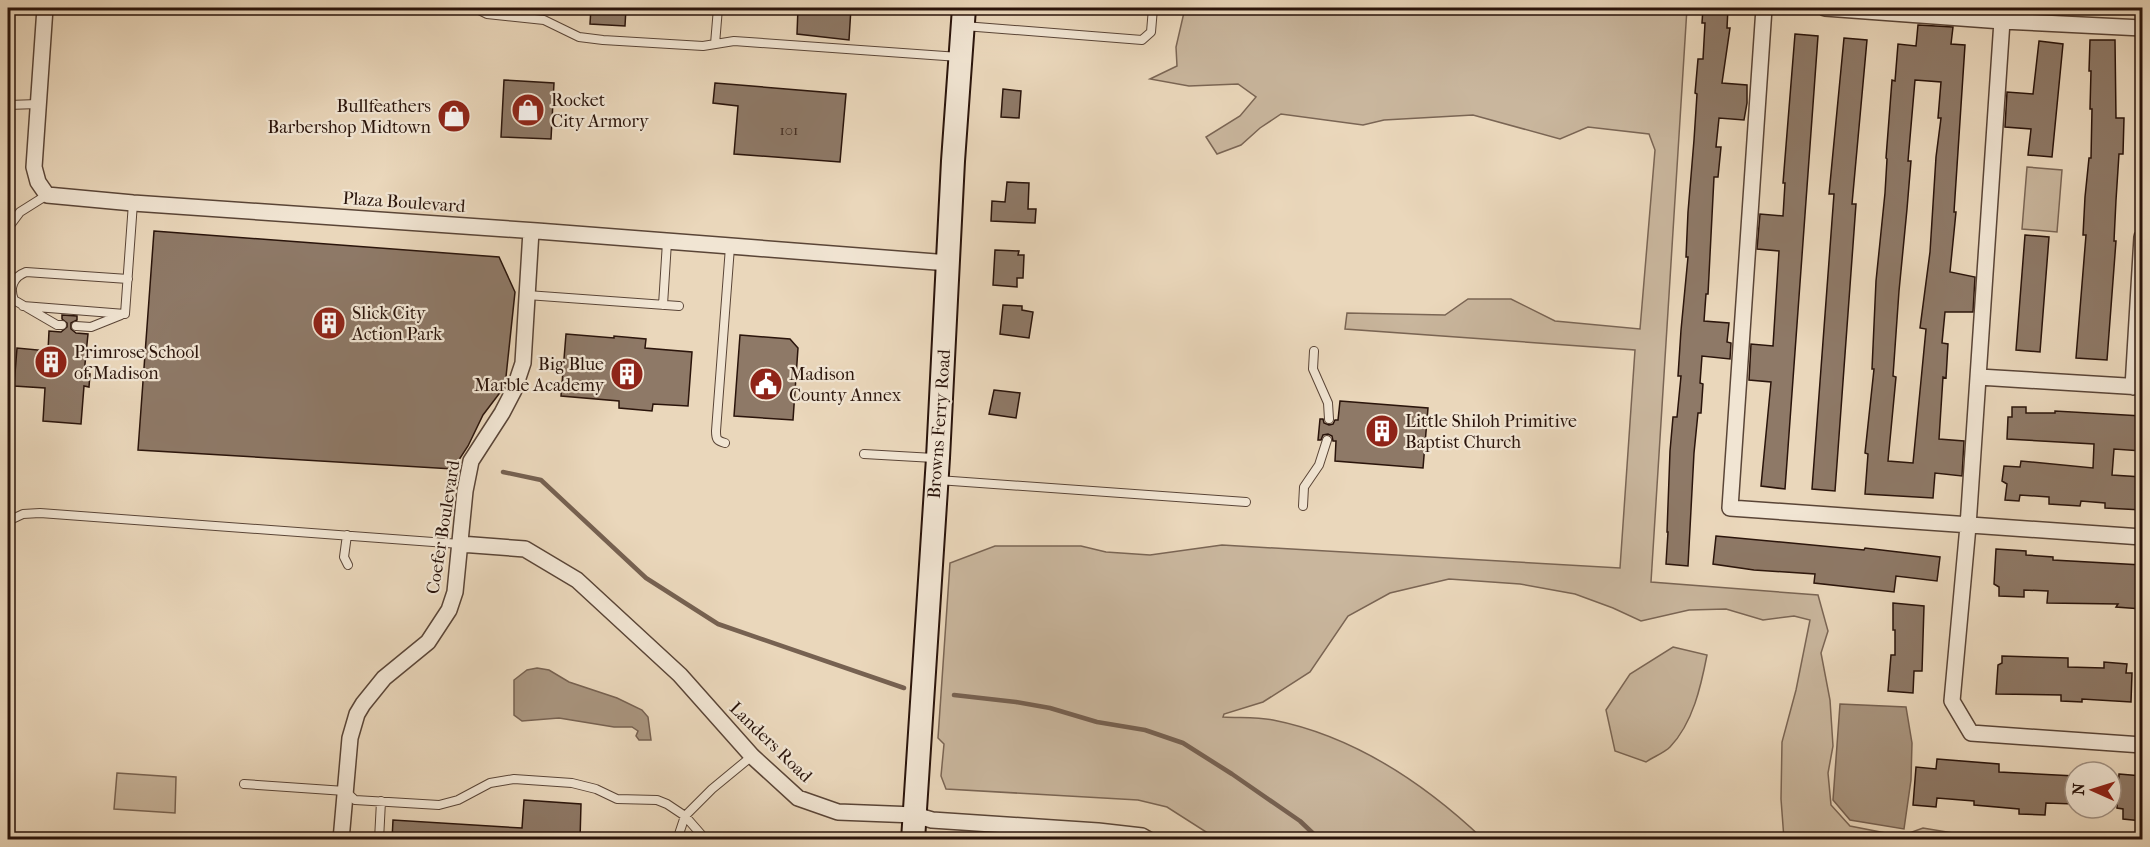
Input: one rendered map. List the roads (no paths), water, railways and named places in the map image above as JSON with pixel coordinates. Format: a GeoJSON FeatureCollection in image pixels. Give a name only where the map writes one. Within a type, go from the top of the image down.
{"type":"FeatureCollection","features":[{"type":"Feature","properties":{"kind":"main road","name":"Browns Ferry Road"},"geometry":{"type":"LineString","coordinates":[[913,840],[963,17]]}},
{"type":"Feature","properties":{"kind":"street"},"geometry":{"type":"LineString","coordinates":[[45,8],[34,167],[38,182],[47,195]]}},
{"type":"Feature","properties":{"kind":"street"},"geometry":{"type":"LineString","coordinates":[[1764,8],[1730,508],[2142,537]]}},
{"type":"Feature","properties":{"kind":"street"},"geometry":{"type":"LineString","coordinates":[[1825,8],[2002,21],[2142,28]]}},
{"type":"Feature","properties":{"kind":"street"},"geometry":{"type":"LineString","coordinates":[[2002,21],[1979,377],[1952,700],[1971,733],[2142,745]]}},
{"type":"Feature","properties":{"kind":"street","name":"Plaza Boulevard"},"geometry":{"type":"LineString","coordinates":[[47,195],[949,263]]}},
{"type":"Feature","properties":{"kind":"street","name":"Coefer Boulevard"},"geometry":{"type":"LineString","coordinates":[[341,840],[350,738],[357,714],[376,686],[428,642],[437,631],[449,610],[455,592],[471,461],[514,390],[523,363],[531,231]]}},
{"type":"Feature","properties":{"kind":"street"},"geometry":{"type":"LineString","coordinates":[[1979,377],[2138,387],[2142,237]]}},
{"type":"Feature","properties":{"kind":"street","name":"Landers Road"},"geometry":{"type":"LineString","coordinates":[[460,544],[525,549],[576,580],[681,675],[752,756],[798,798],[838,812],[915,815],[932,820],[1098,831],[1142,836],[1149,840]]}},
{"type":"Feature","properties":{"kind":"lane"},"geometry":{"type":"LineString","coordinates":[[475,8],[487,14],[544,20],[579,37],[603,40],[704,46],[734,41],[961,57]]}},
{"type":"Feature","properties":{"kind":"lane"},"geometry":{"type":"LineString","coordinates":[[715,44],[718,8]]}},
{"type":"Feature","properties":{"kind":"lane"},"geometry":{"type":"LineString","coordinates":[[963,17],[1142,40],[1151,33],[1153,8]]}},
{"type":"Feature","properties":{"kind":"lane"},"geometry":{"type":"LineString","coordinates":[[8,105],[38,104]]}},
{"type":"Feature","properties":{"kind":"lane"},"geometry":{"type":"LineString","coordinates":[[8,228],[20,212],[47,195]]}},
{"type":"Feature","properties":{"kind":"lane"},"geometry":{"type":"LineString","coordinates":[[125,314],[133,203]]}},
{"type":"Feature","properties":{"kind":"lane"},"geometry":{"type":"LineString","coordinates":[[663,305],[667,242]]}},
{"type":"Feature","properties":{"kind":"lane"},"geometry":{"type":"LineString","coordinates":[[725,443],[719,442],[716,438],[716,431],[730,247]]}},
{"type":"Feature","properties":{"kind":"lane"},"geometry":{"type":"LineString","coordinates":[[62,325],[14,300],[12,286],[18,276],[26,272],[128,279]]}},
{"type":"Feature","properties":{"kind":"lane"},"geometry":{"type":"LineString","coordinates":[[527,295],[679,306]]}},
{"type":"Feature","properties":{"kind":"lane"},"geometry":{"type":"LineString","coordinates":[[23,306],[125,314]]}},
{"type":"Feature","properties":{"kind":"lane"},"geometry":{"type":"LineString","coordinates":[[76,326],[91,327],[125,314]]}},
{"type":"Feature","properties":{"kind":"lane"},"geometry":{"type":"LineString","coordinates":[[1314,351],[1313,369],[1328,404],[1329,419]]}},
{"type":"Feature","properties":{"kind":"lane"},"geometry":{"type":"LineString","coordinates":[[1303,506],[1304,487],[1319,465],[1327,440]]}},
{"type":"Feature","properties":{"kind":"lane"},"geometry":{"type":"LineString","coordinates":[[864,454],[937,469],[1246,502]]}},
{"type":"Feature","properties":{"kind":"lane"},"geometry":{"type":"LineString","coordinates":[[8,521],[22,514],[40,513],[460,544]]}},
{"type":"Feature","properties":{"kind":"lane"},"geometry":{"type":"LineString","coordinates":[[347,536],[344,556],[348,565]]}},
{"type":"Feature","properties":{"kind":"lane"},"geometry":{"type":"LineString","coordinates":[[677,840],[685,816],[712,789],[752,756]]}},
{"type":"Feature","properties":{"kind":"lane"},"geometry":{"type":"LineString","coordinates":[[244,784],[345,791],[356,800],[439,805],[458,800],[490,783],[514,779],[572,783],[596,789],[617,799],[657,800],[668,804],[685,816],[706,840]]}},
{"type":"Feature","properties":{"kind":"lane"},"geometry":{"type":"LineString","coordinates":[[379,840],[381,801]]}},
{"type":"Feature","properties":{"kind":"waterway"},"geometry":{"type":"LineString","coordinates":[[503,472],[541,480],[646,578],[718,624],[904,688]]}},
{"type":"Feature","properties":{"kind":"waterway"},"geometry":{"type":"LineString","coordinates":[[954,695],[1050,708],[1097,722],[1145,730],[1183,743],[1300,821],[1320,840]]}},
{"type":"Feature","properties":{"kind":"place","name":"Rocket City Armory"},"geometry":{"type":"Point","coordinates":[528,110]}},
{"type":"Feature","properties":{"kind":"place","name":"Bullfeathers Barbershop Midtown"},"geometry":{"type":"Point","coordinates":[454,116]}},
{"type":"Feature","properties":{"kind":"place","name":"Slick City Action Park"},"geometry":{"type":"Point","coordinates":[329,323]}},
{"type":"Feature","properties":{"kind":"place","name":"Primrose School of Madison"},"geometry":{"type":"Point","coordinates":[51,362]}},
{"type":"Feature","properties":{"kind":"place","name":"Big Blue Marble Academy"},"geometry":{"type":"Point","coordinates":[627,374]}},
{"type":"Feature","properties":{"kind":"place","name":"Madison County Annex"},"geometry":{"type":"Point","coordinates":[766,384]}},
{"type":"Feature","properties":{"kind":"place","name":"Little Shiloh Primitive Baptist Church"},"geometry":{"type":"Point","coordinates":[1382,431]}}]}
